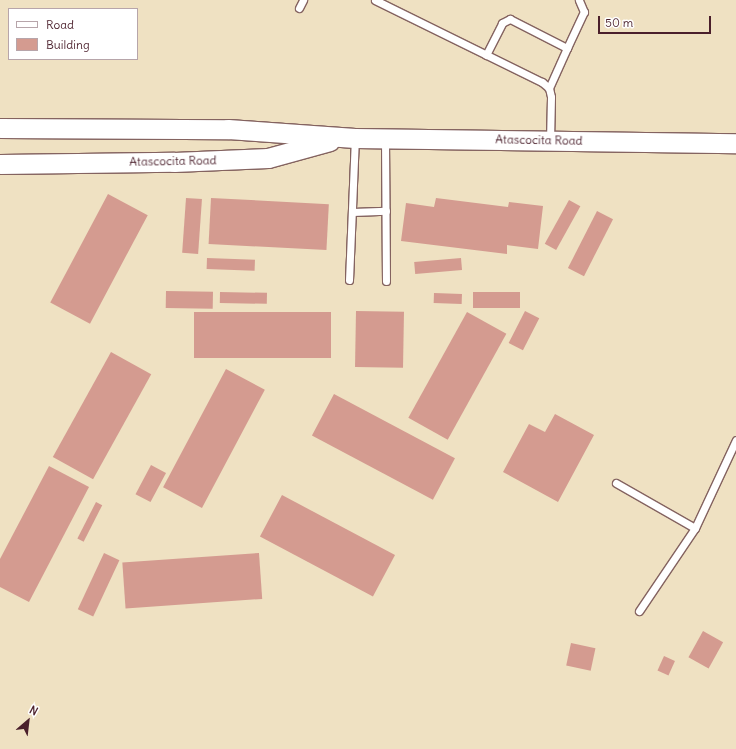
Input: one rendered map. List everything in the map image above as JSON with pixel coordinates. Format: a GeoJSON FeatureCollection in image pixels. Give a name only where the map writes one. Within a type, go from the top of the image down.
{"type":"FeatureCollection","features":[{"type":"Feature","properties":{"kind":"main road","name":"Atascocita Road"},"geometry":{"type":"LineString","coordinates":[[0,128],[228,129],[349,138],[736,142]]}},
{"type":"Feature","properties":{"kind":"main road","name":"Atascocita Road"},"geometry":{"type":"LineString","coordinates":[[0,164],[174,162],[268,158],[349,138]]}},
{"type":"Feature","properties":{"kind":"lane"},"geometry":{"type":"LineString","coordinates":[[299,8],[303,0]]}},
{"type":"Feature","properties":{"kind":"lane"},"geometry":{"type":"LineString","coordinates":[[375,0],[542,82],[549,88]]}},
{"type":"Feature","properties":{"kind":"lane"},"geometry":{"type":"LineString","coordinates":[[550,140],[552,108],[549,88],[584,12],[579,0]]}},
{"type":"Feature","properties":{"kind":"lane"},"geometry":{"type":"LineString","coordinates":[[486,55],[502,23],[510,19],[567,48]]}},
{"type":"Feature","properties":{"kind":"lane"},"geometry":{"type":"LineString","coordinates":[[349,138],[352,212],[349,280]]}},
{"type":"Feature","properties":{"kind":"lane"},"geometry":{"type":"LineString","coordinates":[[385,138],[386,281]]}},
{"type":"Feature","properties":{"kind":"lane"},"geometry":{"type":"LineString","coordinates":[[352,212],[386,211]]}},
{"type":"Feature","properties":{"kind":"lane"},"geometry":{"type":"LineString","coordinates":[[639,611],[695,528],[736,440]]}},
{"type":"Feature","properties":{"kind":"lane"},"geometry":{"type":"LineString","coordinates":[[616,483],[695,528]]}},
{"type":"Feature","properties":{"kind":"building"},"geometry":{"type":"Polygon","coordinates":[[[108,194],[148,215],[90,324],[50,303],[108,194]]]}},
{"type":"Feature","properties":{"kind":"building"},"geometry":{"type":"Polygon","coordinates":[[[186,198],[202,199],[198,254],[182,253],[186,198]]]}},
{"type":"Feature","properties":{"kind":"building"},"geometry":{"type":"Polygon","coordinates":[[[211,198],[329,204],[326,250],[209,244],[211,198]]]}},
{"type":"Feature","properties":{"kind":"building"},"geometry":{"type":"Polygon","coordinates":[[[436,198],[508,207],[509,202],[543,206],[538,249],[507,245],[507,254],[401,241],[406,203],[434,207],[436,198]]]}},
{"type":"Feature","properties":{"kind":"building"},"geometry":{"type":"Polygon","coordinates":[[[569,200],[580,206],[556,250],[545,244],[569,200]]]}},
{"type":"Feature","properties":{"kind":"building"},"geometry":{"type":"Polygon","coordinates":[[[597,211],[613,219],[584,276],[568,268],[597,211]]]}},
{"type":"Feature","properties":{"kind":"building"},"geometry":{"type":"Polygon","coordinates":[[[207,258],[255,260],[255,271],[207,269],[207,258]]]}},
{"type":"Feature","properties":{"kind":"building"},"geometry":{"type":"Polygon","coordinates":[[[461,258],[462,270],[415,274],[414,262],[461,258]]]}},
{"type":"Feature","properties":{"kind":"building"},"geometry":{"type":"Polygon","coordinates":[[[166,291],[213,292],[213,309],[166,308],[166,291]]]}},
{"type":"Feature","properties":{"kind":"building"},"geometry":{"type":"Polygon","coordinates":[[[220,292],[267,293],[267,304],[220,303],[220,292]]]}},
{"type":"Feature","properties":{"kind":"building"},"geometry":{"type":"Polygon","coordinates":[[[473,292],[520,292],[520,308],[473,308],[473,292]]]}},
{"type":"Feature","properties":{"kind":"building"},"geometry":{"type":"Polygon","coordinates":[[[434,293],[462,294],[462,304],[434,303],[434,293]]]}},
{"type":"Feature","properties":{"kind":"building"},"geometry":{"type":"Polygon","coordinates":[[[356,311],[404,312],[403,368],[355,367],[356,311]]]}},
{"type":"Feature","properties":{"kind":"building"},"geometry":{"type":"Polygon","coordinates":[[[525,311],[539,318],[523,350],[509,343],[525,311]]]}},
{"type":"Feature","properties":{"kind":"building"},"geometry":{"type":"Polygon","coordinates":[[[194,312],[331,312],[331,358],[194,358],[194,312]]]}},
{"type":"Feature","properties":{"kind":"building"},"geometry":{"type":"Polygon","coordinates":[[[467,312],[506,334],[448,440],[408,418],[467,312]]]}},
{"type":"Feature","properties":{"kind":"building"},"geometry":{"type":"Polygon","coordinates":[[[111,352],[151,374],[93,479],[53,457],[111,352]]]}},
{"type":"Feature","properties":{"kind":"building"},"geometry":{"type":"Polygon","coordinates":[[[226,369],[265,390],[202,508],[163,487],[226,369]]]}},
{"type":"Feature","properties":{"kind":"building"},"geometry":{"type":"Polygon","coordinates":[[[334,394],[455,458],[433,500],[312,435],[334,394]]]}},
{"type":"Feature","properties":{"kind":"building"},"geometry":{"type":"Polygon","coordinates":[[[555,414],[594,435],[558,502],[503,472],[529,424],[545,432],[555,414]]]}},
{"type":"Feature","properties":{"kind":"building"},"geometry":{"type":"Polygon","coordinates":[[[151,465],[166,473],[151,502],[136,494],[151,465]]]}},
{"type":"Feature","properties":{"kind":"building"},"geometry":{"type":"Polygon","coordinates":[[[49,466],[89,487],[29,602],[0,587],[0,559],[49,466]]]}},
{"type":"Feature","properties":{"kind":"building"},"geometry":{"type":"Polygon","coordinates":[[[282,495],[395,555],[373,597],[260,536],[282,495]]]}},
{"type":"Feature","properties":{"kind":"building"},"geometry":{"type":"Polygon","coordinates":[[[96,502],[102,505],[84,542],[77,539],[96,502]]]}},
{"type":"Feature","properties":{"kind":"building"},"geometry":{"type":"Polygon","coordinates":[[[104,553],[119,560],[93,616],[78,609],[104,553]]]}},
{"type":"Feature","properties":{"kind":"building"},"geometry":{"type":"Polygon","coordinates":[[[259,553],[262,599],[126,608],[122,563],[259,553]]]}},
{"type":"Feature","properties":{"kind":"building"},"geometry":{"type":"Polygon","coordinates":[[[703,631],[723,642],[709,668],[688,657],[703,631]]]}},
{"type":"Feature","properties":{"kind":"building"},"geometry":{"type":"Polygon","coordinates":[[[571,643],[595,648],[591,671],[566,665],[571,643]]]}},
{"type":"Feature","properties":{"kind":"building"},"geometry":{"type":"Polygon","coordinates":[[[664,656],[675,661],[668,675],[657,671],[664,656]]]}}]}
